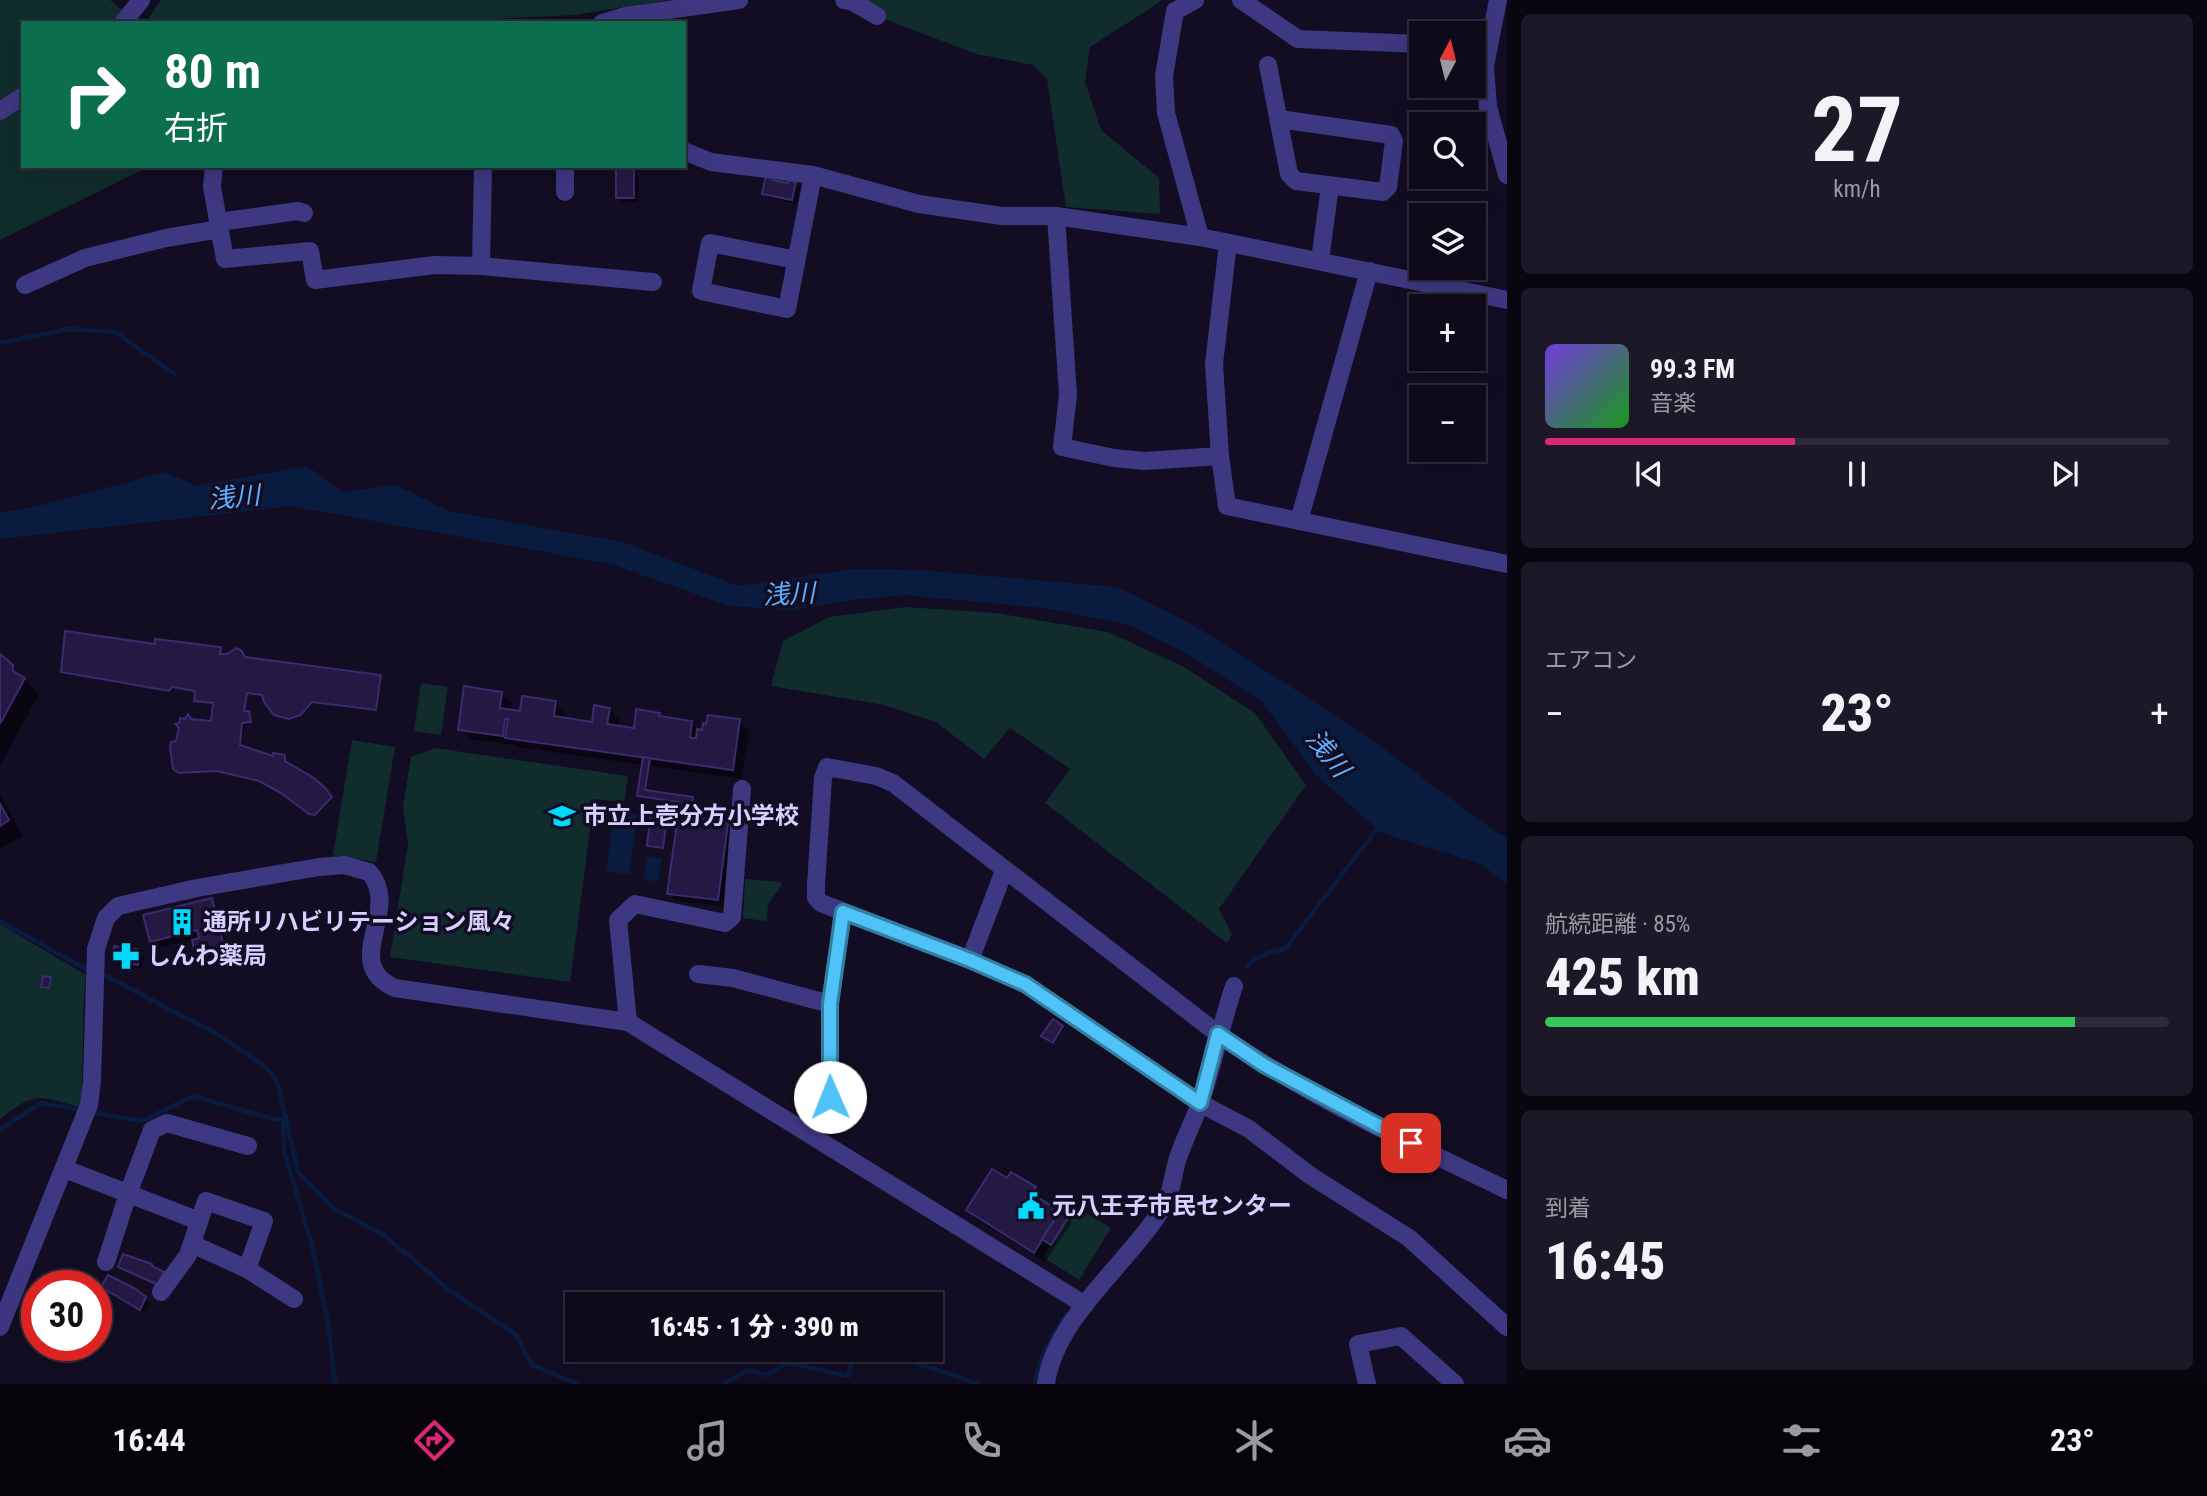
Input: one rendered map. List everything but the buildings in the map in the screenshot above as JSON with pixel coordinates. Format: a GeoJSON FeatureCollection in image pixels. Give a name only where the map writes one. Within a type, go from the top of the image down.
{"type":"FeatureCollection","features":[{"type":"Feature","properties":{"kind":"street"},"geometry":{"type":"LineString","coordinates":[[125,21],[141,0]]}},
{"type":"Feature","properties":{"kind":"street"},"geometry":{"type":"LineString","coordinates":[[609,21],[739,0]]}},
{"type":"Feature","properties":{"kind":"street"},"geometry":{"type":"LineString","coordinates":[[844,0],[877,16]]}},
{"type":"Feature","properties":{"kind":"street"},"geometry":{"type":"LineString","coordinates":[[1195,0],[1175,11],[1164,76],[1167,113],[1200,237]]}},
{"type":"Feature","properties":{"kind":"street"},"geometry":{"type":"LineString","coordinates":[[1241,0],[1298,39],[1409,44]]}},
{"type":"Feature","properties":{"kind":"street"},"geometry":{"type":"LineString","coordinates":[[1486,31],[1498,0]]}},
{"type":"Feature","properties":{"kind":"street"},"geometry":{"type":"LineString","coordinates":[[1268,65],[1289,174],[1296,181],[1330,186],[1383,192],[1388,187],[1394,141],[1391,135],[1279,119]]}},
{"type":"Feature","properties":{"kind":"street"},"geometry":{"type":"LineString","coordinates":[[1486,80],[1488,107],[1500,132],[1507,175]]}},
{"type":"Feature","properties":{"kind":"street"},"geometry":{"type":"LineString","coordinates":[[0,111],[21,97]]}},
{"type":"Feature","properties":{"kind":"street"},"geometry":{"type":"LineString","coordinates":[[686,152],[711,162],[813,175],[919,204],[1002,216],[1056,216],[1200,237],[1507,300]]}},
{"type":"Feature","properties":{"kind":"street"},"geometry":{"type":"LineString","coordinates":[[214,168],[212,187],[225,259],[310,251],[315,280],[435,265],[481,266],[653,282]]}},
{"type":"Feature","properties":{"kind":"street"},"geometry":{"type":"LineString","coordinates":[[481,266],[483,168]]}},
{"type":"Feature","properties":{"kind":"street"},"geometry":{"type":"LineString","coordinates":[[565,168],[565,192]]}},
{"type":"Feature","properties":{"kind":"street"},"geometry":{"type":"LineString","coordinates":[[796,260],[710,243],[701,291],[787,309],[813,175]]}},
{"type":"Feature","properties":{"kind":"street"},"geometry":{"type":"LineString","coordinates":[[1320,260],[1330,186]]}},
{"type":"Feature","properties":{"kind":"street"},"geometry":{"type":"LineString","coordinates":[[25,285],[85,258],[220,226],[298,211],[304,213]]}},
{"type":"Feature","properties":{"kind":"street"},"geometry":{"type":"LineString","coordinates":[[1056,216],[1068,395],[1062,447],[1144,461],[1220,456]]}},
{"type":"Feature","properties":{"kind":"street"},"geometry":{"type":"LineString","coordinates":[[1228,243],[1214,364],[1220,456],[1227,506],[1507,564]]}},
{"type":"Feature","properties":{"kind":"street"},"geometry":{"type":"LineString","coordinates":[[1299,521],[1369,271]]}},
{"type":"Feature","properties":{"kind":"street"},"geometry":{"type":"LineString","coordinates":[[1507,1190],[1328,1101],[1264,1065],[1218,1034],[893,783],[876,776],[827,767],[823,778],[816,898],[821,903],[1025,984],[1200,1103],[1249,1129],[1311,1176],[1409,1238],[1507,1327]]}},
{"type":"Feature","properties":{"kind":"street"},"geometry":{"type":"LineString","coordinates":[[628,1022],[618,920],[635,904],[725,923],[732,917],[741,789]]}},
{"type":"Feature","properties":{"kind":"street"},"geometry":{"type":"LineString","coordinates":[[0,1327],[89,1105],[96,949],[106,918],[118,906],[197,888],[344,865],[369,872],[380,890],[371,963],[379,978],[387,984],[404,990],[628,1022],[1085,1305]]}},
{"type":"Feature","properties":{"kind":"street"},"geometry":{"type":"LineString","coordinates":[[970,960],[1004,871]]}},
{"type":"Feature","properties":{"kind":"street"},"geometry":{"type":"LineString","coordinates":[[807,1132],[830,1097],[830,1004],[843,912]]}},
{"type":"Feature","properties":{"kind":"street"},"geometry":{"type":"LineString","coordinates":[[698,974],[733,978],[830,1004]]}},
{"type":"Feature","properties":{"kind":"street"},"geometry":{"type":"LineString","coordinates":[[1046,1384],[1047,1372],[1057,1347],[1085,1305],[1146,1233],[1166,1201],[1178,1159],[1200,1103],[1234,986]]}},
{"type":"Feature","properties":{"kind":"street"},"geometry":{"type":"LineString","coordinates":[[106,1262],[152,1130],[167,1123],[248,1146]]}},
{"type":"Feature","properties":{"kind":"street"},"geometry":{"type":"LineString","coordinates":[[65,1169],[199,1221]]}},
{"type":"Feature","properties":{"kind":"street"},"geometry":{"type":"LineString","coordinates":[[161,1292],[188,1255],[206,1201],[264,1221],[247,1269]]}},
{"type":"Feature","properties":{"kind":"street"},"geometry":{"type":"LineString","coordinates":[[192,1244],[247,1269],[294,1299]]}},
{"type":"Feature","properties":{"kind":"street"},"geometry":{"type":"LineString","coordinates":[[1367,1384],[1358,1344],[1401,1336],[1455,1384]]}},
{"type":"Feature","properties":{"kind":"green space"},"geometry":{"type":"Polygon","coordinates":[[[0,0],[110,0],[136,21],[21,21],[21,168],[146,168],[0,240],[0,0]]]}},
{"type":"Feature","properties":{"kind":"green space"},"geometry":{"type":"Polygon","coordinates":[[[161,0],[669,0],[575,15],[489,21],[146,21],[161,0]]]}},
{"type":"Feature","properties":{"kind":"green space"},"geometry":{"type":"Polygon","coordinates":[[[844,0],[1163,0],[1090,47],[1085,82],[1101,130],[1159,178],[1160,214],[1066,207],[1047,79],[1033,65],[976,54],[877,16],[844,0]]]}},
{"type":"Feature","properties":{"kind":"green space"},"geometry":{"type":"Polygon","coordinates":[[[905,607],[996,613],[1108,632],[1184,667],[1255,713],[1306,785],[1219,909],[1232,935],[1227,943],[1045,803],[1070,769],[1010,728],[984,759],[936,722],[884,705],[771,686],[783,641],[829,617],[905,607]]]}},
{"type":"Feature","properties":{"kind":"green space"},"geometry":{"type":"Polygon","coordinates":[[[421,683],[448,687],[441,735],[414,731],[421,683]]]}},
{"type":"Feature","properties":{"kind":"green space"},"geometry":{"type":"Polygon","coordinates":[[[352,740],[395,747],[376,862],[333,855],[352,740]]]}},
{"type":"Feature","properties":{"kind":"green space"},"geometry":{"type":"Polygon","coordinates":[[[435,748],[628,776],[624,802],[594,799],[570,982],[390,957],[408,844],[403,807],[411,757],[435,748]]]}},
{"type":"Feature","properties":{"kind":"green space"},"geometry":{"type":"Polygon","coordinates":[[[745,879],[781,882],[768,905],[767,921],[743,918],[745,879]]]}},
{"type":"Feature","properties":{"kind":"green space"},"geometry":{"type":"Polygon","coordinates":[[[0,924],[86,975],[80,1107],[38,1098],[22,1103],[0,1119],[0,924]]]}},
{"type":"Feature","properties":{"kind":"green space"},"geometry":{"type":"Polygon","coordinates":[[[1075,1206],[1111,1228],[1079,1280],[1043,1257],[1075,1206]]]}},
{"type":"Feature","properties":{"kind":"water","name":"浅川"},"geometry":{"type":"Polygon","coordinates":[[[307,466],[344,492],[396,485],[448,511],[623,542],[738,586],[854,569],[918,570],[1117,587],[1190,623],[1354,727],[1507,838],[1507,883],[1480,864],[1382,833],[1316,775],[1262,702],[1188,654],[1126,624],[1044,608],[904,595],[790,610],[729,606],[611,564],[291,506],[0,539],[0,513],[43,505],[165,472],[196,486],[307,466]]]}},
{"type":"Feature","properties":{"kind":"water"},"geometry":{"type":"Polygon","coordinates":[[[614,812],[638,815],[629,874],[606,871],[614,812]]]}},
{"type":"Feature","properties":{"kind":"water"},"geometry":{"type":"Polygon","coordinates":[[[647,856],[662,858],[658,882],[643,879],[647,856]]]}},
{"type":"Feature","properties":{"kind":"waterway"},"geometry":{"type":"LineString","coordinates":[[0,343],[69,329],[115,332],[175,374]]}},
{"type":"Feature","properties":{"kind":"waterway"},"geometry":{"type":"LineString","coordinates":[[1247,967],[1264,955],[1285,949],[1379,826]]}},
{"type":"Feature","properties":{"kind":"waterway"},"geometry":{"type":"LineString","coordinates":[[0,921],[91,972]]}},
{"type":"Feature","properties":{"kind":"waterway"},"geometry":{"type":"LineString","coordinates":[[104,975],[217,1034],[267,1068],[278,1084],[298,1172],[333,1208],[384,1235],[453,1293],[516,1335],[532,1365],[578,1384]]}},
{"type":"Feature","properties":{"kind":"waterway"},"geometry":{"type":"LineString","coordinates":[[94,1113],[142,1121],[193,1096],[283,1120]]}},
{"type":"Feature","properties":{"kind":"waterway"},"geometry":{"type":"LineString","coordinates":[[0,1130],[41,1103],[82,1110]]}},
{"type":"Feature","properties":{"kind":"waterway"},"geometry":{"type":"LineString","coordinates":[[283,1120],[284,1151],[313,1249],[329,1329],[335,1384]]}},
{"type":"Feature","properties":{"kind":"waterway"},"geometry":{"type":"LineString","coordinates":[[1035,1384],[1043,1356],[1066,1314]]}},
{"type":"Feature","properties":{"kind":"waterway"},"geometry":{"type":"LineString","coordinates":[[724,1384],[748,1370],[766,1375],[788,1363],[848,1376],[852,1362]]}},
{"type":"Feature","properties":{"kind":"waterway"},"geometry":{"type":"LineString","coordinates":[[914,1362],[978,1384]]}},
{"type":"Feature","properties":{"kind":"place","name":"市立上壱分方小学校"},"geometry":{"type":"Point","coordinates":[562,816]}},
{"type":"Feature","properties":{"kind":"place","name":"通所リハビリテーション風々"},"geometry":{"type":"Point","coordinates":[182,922]}},
{"type":"Feature","properties":{"kind":"place","name":"しんわ薬局"},"geometry":{"type":"Point","coordinates":[126,956]}},
{"type":"Feature","properties":{"kind":"place","name":"元八王子市民センター"},"geometry":{"type":"Point","coordinates":[1031,1206]}},
{"type":"Feature","properties":{"kind":"route"},"geometry":{"type":"LineString","coordinates":[[830,1097],[830,1004],[843,912],[1025,984],[1200,1103],[1218,1034],[1264,1065],[1411,1143]]}}]}
